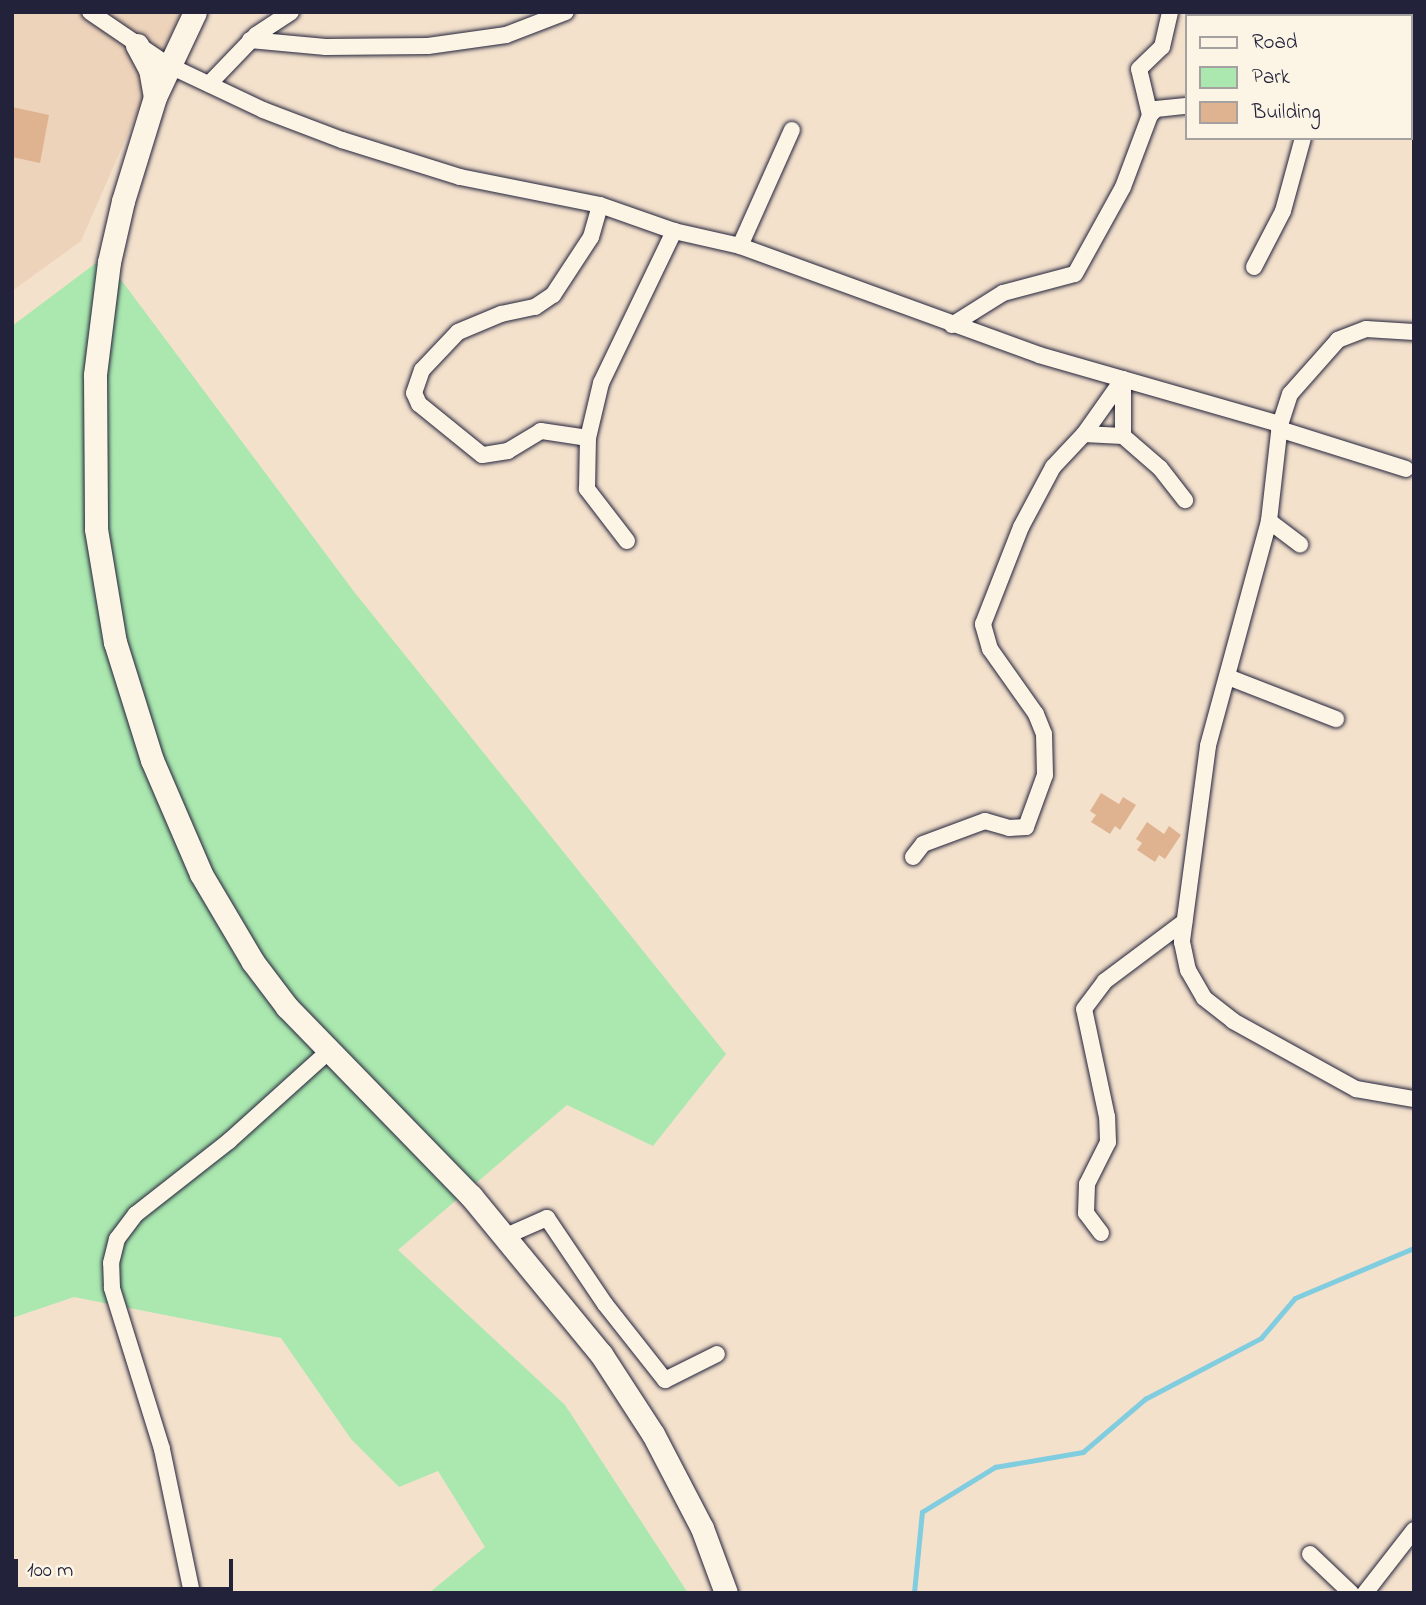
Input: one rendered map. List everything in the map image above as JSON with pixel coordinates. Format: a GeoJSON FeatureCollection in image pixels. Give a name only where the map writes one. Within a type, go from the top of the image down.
{"type":"FeatureCollection","features":[{"type":"Feature","properties":{"kind":"main road"},"geometry":{"type":"LineString","coordinates":[[195,12],[155,97],[109,262],[95,375],[96,529],[115,642],[152,760],[201,874],[280,998],[506,1236],[601,1354],[653,1434],[702,1528],[726,1593]]}},
{"type":"Feature","properties":{"kind":"main road"},"geometry":{"type":"LineString","coordinates":[[137,45],[155,82],[155,97]]}},
{"type":"Feature","properties":{"kind":"street"},"geometry":{"type":"LineString","coordinates":[[90,12],[168,65],[209,85],[342,140],[460,177],[600,205],[674,231],[740,246],[952,325],[1406,469]]}},
{"type":"Feature","properties":{"kind":"street"},"geometry":{"type":"LineString","coordinates":[[209,85],[250,40],[291,12]]}},
{"type":"Feature","properties":{"kind":"street"},"geometry":{"type":"LineString","coordinates":[[250,40],[326,47],[428,46],[506,35],[566,12]]}},
{"type":"Feature","properties":{"kind":"street"},"geometry":{"type":"LineString","coordinates":[[1150,115],[1139,69],[1162,47],[1170,12]]}},
{"type":"Feature","properties":{"kind":"street"},"geometry":{"type":"LineString","coordinates":[[952,325],[1003,293],[1075,274],[1123,187],[1150,115],[1156,109],[1184,106]]}},
{"type":"Feature","properties":{"kind":"street"},"geometry":{"type":"LineString","coordinates":[[740,246],[792,130]]}},
{"type":"Feature","properties":{"kind":"street"},"geometry":{"type":"LineString","coordinates":[[1254,267],[1283,211],[1302,140]]}},
{"type":"Feature","properties":{"kind":"street"},"geometry":{"type":"LineString","coordinates":[[588,438],[541,431],[508,451],[482,455],[430,414],[414,393],[422,370],[458,332],[501,314],[535,307],[553,295],[591,237],[600,205]]}},
{"type":"Feature","properties":{"kind":"street"},"geometry":{"type":"LineString","coordinates":[[627,541],[587,489],[588,438],[601,383],[674,231]]}},
{"type":"Feature","properties":{"kind":"street"},"geometry":{"type":"LineString","coordinates":[[1414,332],[1366,329],[1338,340],[1290,394],[1280,427],[1269,521],[1208,746],[1184,922],[1188,970],[1204,998],[1233,1021],[1356,1089],[1414,1099]]}},
{"type":"Feature","properties":{"kind":"street"},"geometry":{"type":"LineString","coordinates":[[913,857],[923,844],[985,821],[1009,828],[1026,827],[1045,775],[1044,734],[1036,714],[990,649],[983,624],[1040,486],[1084,434],[1123,379]]}},
{"type":"Feature","properties":{"kind":"street"},"geometry":{"type":"LineString","coordinates":[[1123,379],[1123,436]]}},
{"type":"Feature","properties":{"kind":"street"},"geometry":{"type":"LineString","coordinates":[[1084,434],[1123,436],[1160,468],[1185,500]]}},
{"type":"Feature","properties":{"kind":"street"},"geometry":{"type":"LineString","coordinates":[[1269,521],[1300,544]]}},
{"type":"Feature","properties":{"kind":"street"},"geometry":{"type":"LineString","coordinates":[[1228,677],[1336,719]]}},
{"type":"Feature","properties":{"kind":"street"},"geometry":{"type":"LineString","coordinates":[[1101,1233],[1086,1213],[1087,1184],[1108,1142],[1107,1117],[1084,1009],[1105,981],[1184,922]]}},
{"type":"Feature","properties":{"kind":"street"},"geometry":{"type":"LineString","coordinates":[[188,1589],[162,1449],[113,1289],[114,1251],[136,1214],[229,1141],[331,1049]]}},
{"type":"Feature","properties":{"kind":"street"},"geometry":{"type":"LineString","coordinates":[[506,1236],[547,1218],[605,1304],[652,1368],[665,1380],[717,1354]]}},
{"type":"Feature","properties":{"kind":"street"},"geometry":{"type":"LineString","coordinates":[[1365,1593],[1414,1530]]}},
{"type":"Feature","properties":{"kind":"street"},"geometry":{"type":"LineString","coordinates":[[1310,1554],[1351,1593]]}},
{"type":"Feature","properties":{"kind":"shaded area"},"geometry":{"type":"Polygon","coordinates":[[[12,12],[181,12],[81,241],[12,291],[12,12]]]}},
{"type":"Feature","properties":{"kind":"green space"},"geometry":{"type":"Polygon","coordinates":[[[104,257],[355,593],[726,1054],[653,1146],[567,1105],[398,1250],[565,1405],[688,1593],[429,1593],[485,1547],[438,1471],[399,1487],[351,1439],[281,1338],[74,1297],[12,1318],[12,326],[104,257]]]}},
{"type":"Feature","properties":{"kind":"building"},"geometry":{"type":"Polygon","coordinates":[[[12,107],[49,115],[40,163],[12,157],[12,107]]]}},
{"type":"Feature","properties":{"kind":"building"},"geometry":{"type":"Polygon","coordinates":[[[1101,793],[1119,804],[1123,797],[1136,805],[1120,830],[1115,826],[1110,834],[1091,822],[1096,815],[1090,811],[1101,793]]]}},
{"type":"Feature","properties":{"kind":"building"},"geometry":{"type":"Polygon","coordinates":[[[1147,822],[1164,834],[1169,826],[1181,835],[1165,859],[1159,855],[1155,862],[1137,850],[1142,843],[1136,839],[1147,822]]]}},
{"type":"Feature","properties":{"kind":"waterway"},"geometry":{"type":"LineString","coordinates":[[914,1593],[922,1512],[995,1467],[1083,1452],[1145,1399],[1261,1338],[1295,1298],[1414,1248]]}}]}
